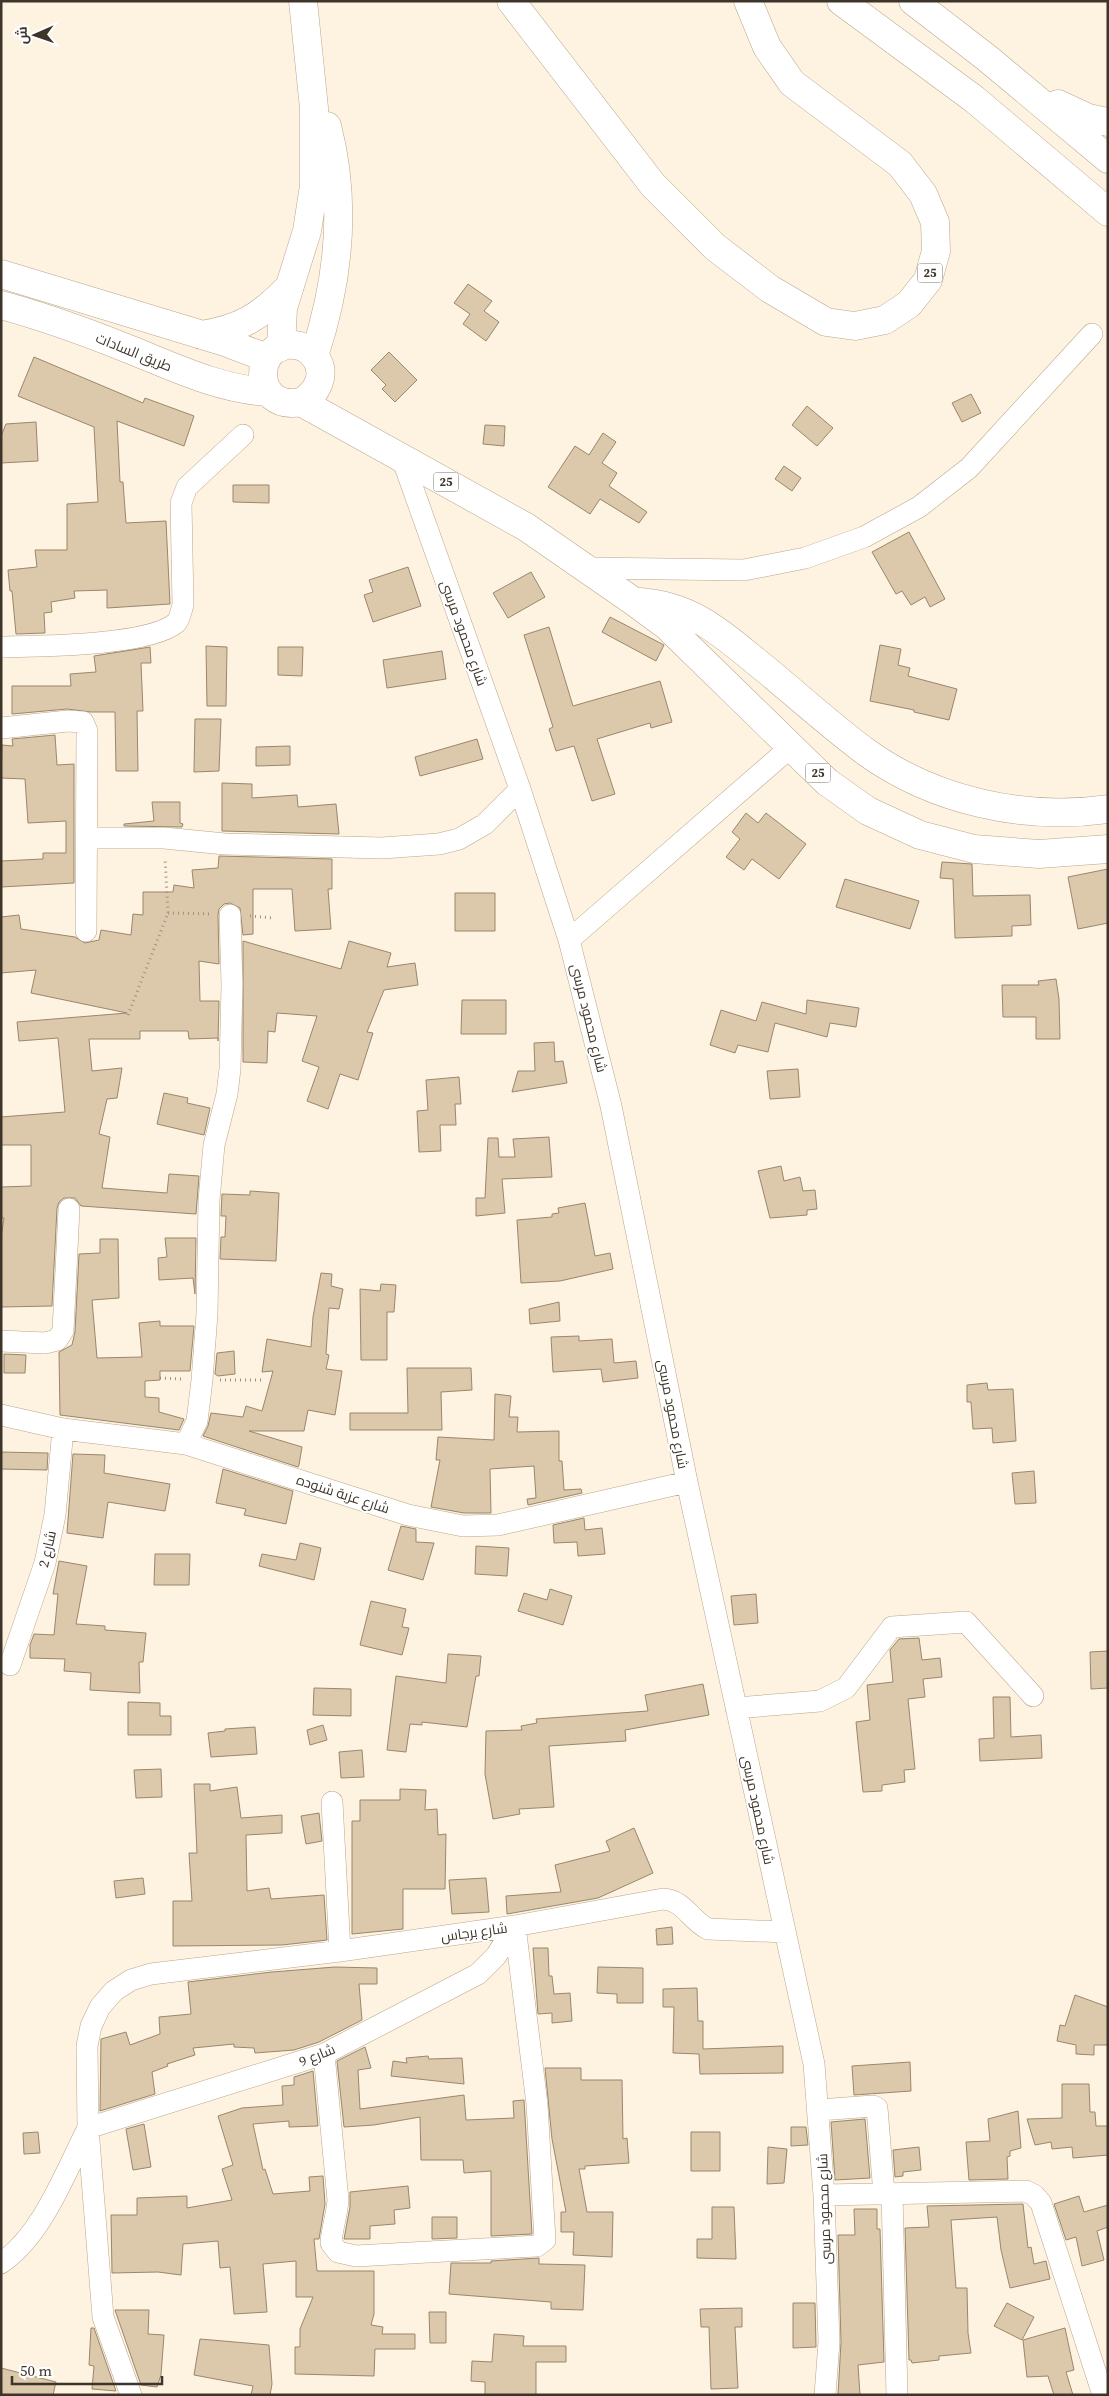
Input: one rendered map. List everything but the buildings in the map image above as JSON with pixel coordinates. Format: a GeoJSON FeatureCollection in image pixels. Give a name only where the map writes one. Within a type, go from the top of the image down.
{"type":"FeatureCollection","features":[{"type":"Feature","properties":{"kind":"main road"},"geometry":{"type":"LineString","coordinates":[[1,274],[201,335],[274,352],[299,346],[314,356],[321,373],[319,382],[310,397],[301,402],[283,402],[268,392],[262,375],[274,352],[287,289],[312,209],[315,160],[313,82],[303,1]]}},
{"type":"Feature","properties":{"kind":"main road","name":"25"},"geometry":{"type":"LineString","coordinates":[[510,1],[653,185],[715,247],[770,289],[826,322],[856,326],[885,320],[909,304],[928,280],[936,251],[935,222],[923,194],[900,164],[792,83],[767,46],[748,1]]}},
{"type":"Feature","properties":{"kind":"main road"},"geometry":{"type":"LineString","coordinates":[[842,1],[974,99],[1108,212]]}},
{"type":"Feature","properties":{"kind":"main road"},"geometry":{"type":"LineString","coordinates":[[913,1],[1026,89],[1108,158]]}},
{"type":"Feature","properties":{"kind":"main road"},"geometry":{"type":"LineString","coordinates":[[313,82],[322,109],[335,163],[339,219],[338,247],[330,302],[314,356]]}},
{"type":"Feature","properties":{"kind":"main road"},"geometry":{"type":"LineString","coordinates":[[1026,89],[1088,118],[1108,122]]}},
{"type":"Feature","properties":{"kind":"main road"},"geometry":{"type":"LineString","coordinates":[[201,335],[226,331],[249,321],[270,307],[287,289]]}},
{"type":"Feature","properties":{"kind":"main road","name":"طريق السادات"},"geometry":{"type":"LineString","coordinates":[[1,305],[67,326],[207,381],[248,391],[268,392]]}},
{"type":"Feature","properties":{"kind":"main road","name":"25"},"geometry":{"type":"LineString","coordinates":[[301,402],[526,527],[633,601],[667,626],[827,782],[876,815],[920,835],[956,845],[1003,852],[1039,854],[1108,849]]}},
{"type":"Feature","properties":{"kind":"main road"},"geometry":{"type":"LineString","coordinates":[[633,601],[671,607],[706,622],[867,752],[918,781],[972,801],[1009,808],[1064,812],[1108,809]]}},
{"type":"Feature","properties":{"kind":"street"},"geometry":{"type":"LineString","coordinates":[[587,568],[744,570],[805,558],[864,537],[919,507],[968,468],[1092,334]]}},
{"type":"Feature","properties":{"kind":"street"},"geometry":{"type":"LineString","coordinates":[[1,647],[70,646],[121,639],[164,631],[178,621],[183,605],[181,503],[187,486],[243,435]]}},
{"type":"Feature","properties":{"kind":"street","name":"شارع محمود مرسى"},"geometry":{"type":"LineString","coordinates":[[402,458],[520,789],[569,940],[611,1106],[687,1482],[814,2064],[824,2195],[829,2342],[825,2395]]}},
{"type":"Feature","properties":{"kind":"street"},"geometry":{"type":"LineString","coordinates":[[1,728],[68,721],[83,722],[87,731],[86,931]]}},
{"type":"Feature","properties":{"kind":"street"},"geometry":{"type":"LineString","coordinates":[[569,940],[792,746]]}},
{"type":"Feature","properties":{"kind":"street"},"geometry":{"type":"LineString","coordinates":[[87,838],[164,838],[225,844],[382,848],[440,844],[459,839],[485,824],[520,789]]}},
{"type":"Feature","properties":{"kind":"street"},"geometry":{"type":"LineString","coordinates":[[186,1444],[197,1421],[202,1380],[208,1304],[209,1200],[214,1145],[227,1094],[230,1069],[232,985],[230,915]]}},
{"type":"Feature","properties":{"kind":"street"},"geometry":{"type":"LineString","coordinates":[[1,1341],[45,1343],[58,1340],[63,1331],[69,1209]]}},
{"type":"Feature","properties":{"kind":"street","name":"شارع عزبة شنوده"},"geometry":{"type":"LineString","coordinates":[[1,1415],[63,1429],[186,1444],[408,1515],[463,1526],[498,1525],[687,1482]]}},
{"type":"Feature","properties":{"kind":"street","name":"شارع 2"},"geometry":{"type":"LineString","coordinates":[[10,1665],[45,1563],[54,1514],[63,1429]]}},
{"type":"Feature","properties":{"kind":"street"},"geometry":{"type":"LineString","coordinates":[[736,1708],[820,1701],[846,1688],[892,1627],[966,1622],[1033,1696]]}},
{"type":"Feature","properties":{"kind":"street"},"geometry":{"type":"LineString","coordinates":[[332,1802],[340,1951]]}},
{"type":"Feature","properties":{"kind":"street","name":"شارع برجاس"},"geometry":{"type":"LineString","coordinates":[[131,2395],[103,2316],[88,2128],[87,2046],[91,2026],[100,2007],[114,1991],[131,1980],[151,1974],[340,1951],[515,1926],[662,1899],[678,1902],[700,1925],[708,1929],[785,1932]]}},
{"type":"Feature","properties":{"kind":"street"},"geometry":{"type":"LineString","coordinates":[[324,2054],[338,2200],[337,2216],[332,2227],[330,2243],[338,2252],[356,2256],[537,2246],[545,2240],[537,2104],[515,1926]]}},
{"type":"Feature","properties":{"kind":"street","name":"شارع 9"},"geometry":{"type":"LineString","coordinates":[[88,2128],[324,2054],[478,1974],[496,1956],[515,1926]]}},
{"type":"Feature","properties":{"kind":"street"},"geometry":{"type":"LineString","coordinates":[[819,2110],[873,2106],[877,2108],[888,2194],[897,2395]]}},
{"type":"Feature","properties":{"kind":"street"},"geometry":{"type":"LineString","coordinates":[[1,2263],[12,2256],[35,2230],[88,2128]]}},
{"type":"Feature","properties":{"kind":"street"},"geometry":{"type":"LineString","coordinates":[[824,2195],[1026,2191],[1034,2195],[1041,2203],[1103,2395]]}},
{"type":"Feature","properties":{"kind":"path"},"geometry":{"type":"LineString","coordinates":[[128,1015],[168,912],[164,838]]}}]}
